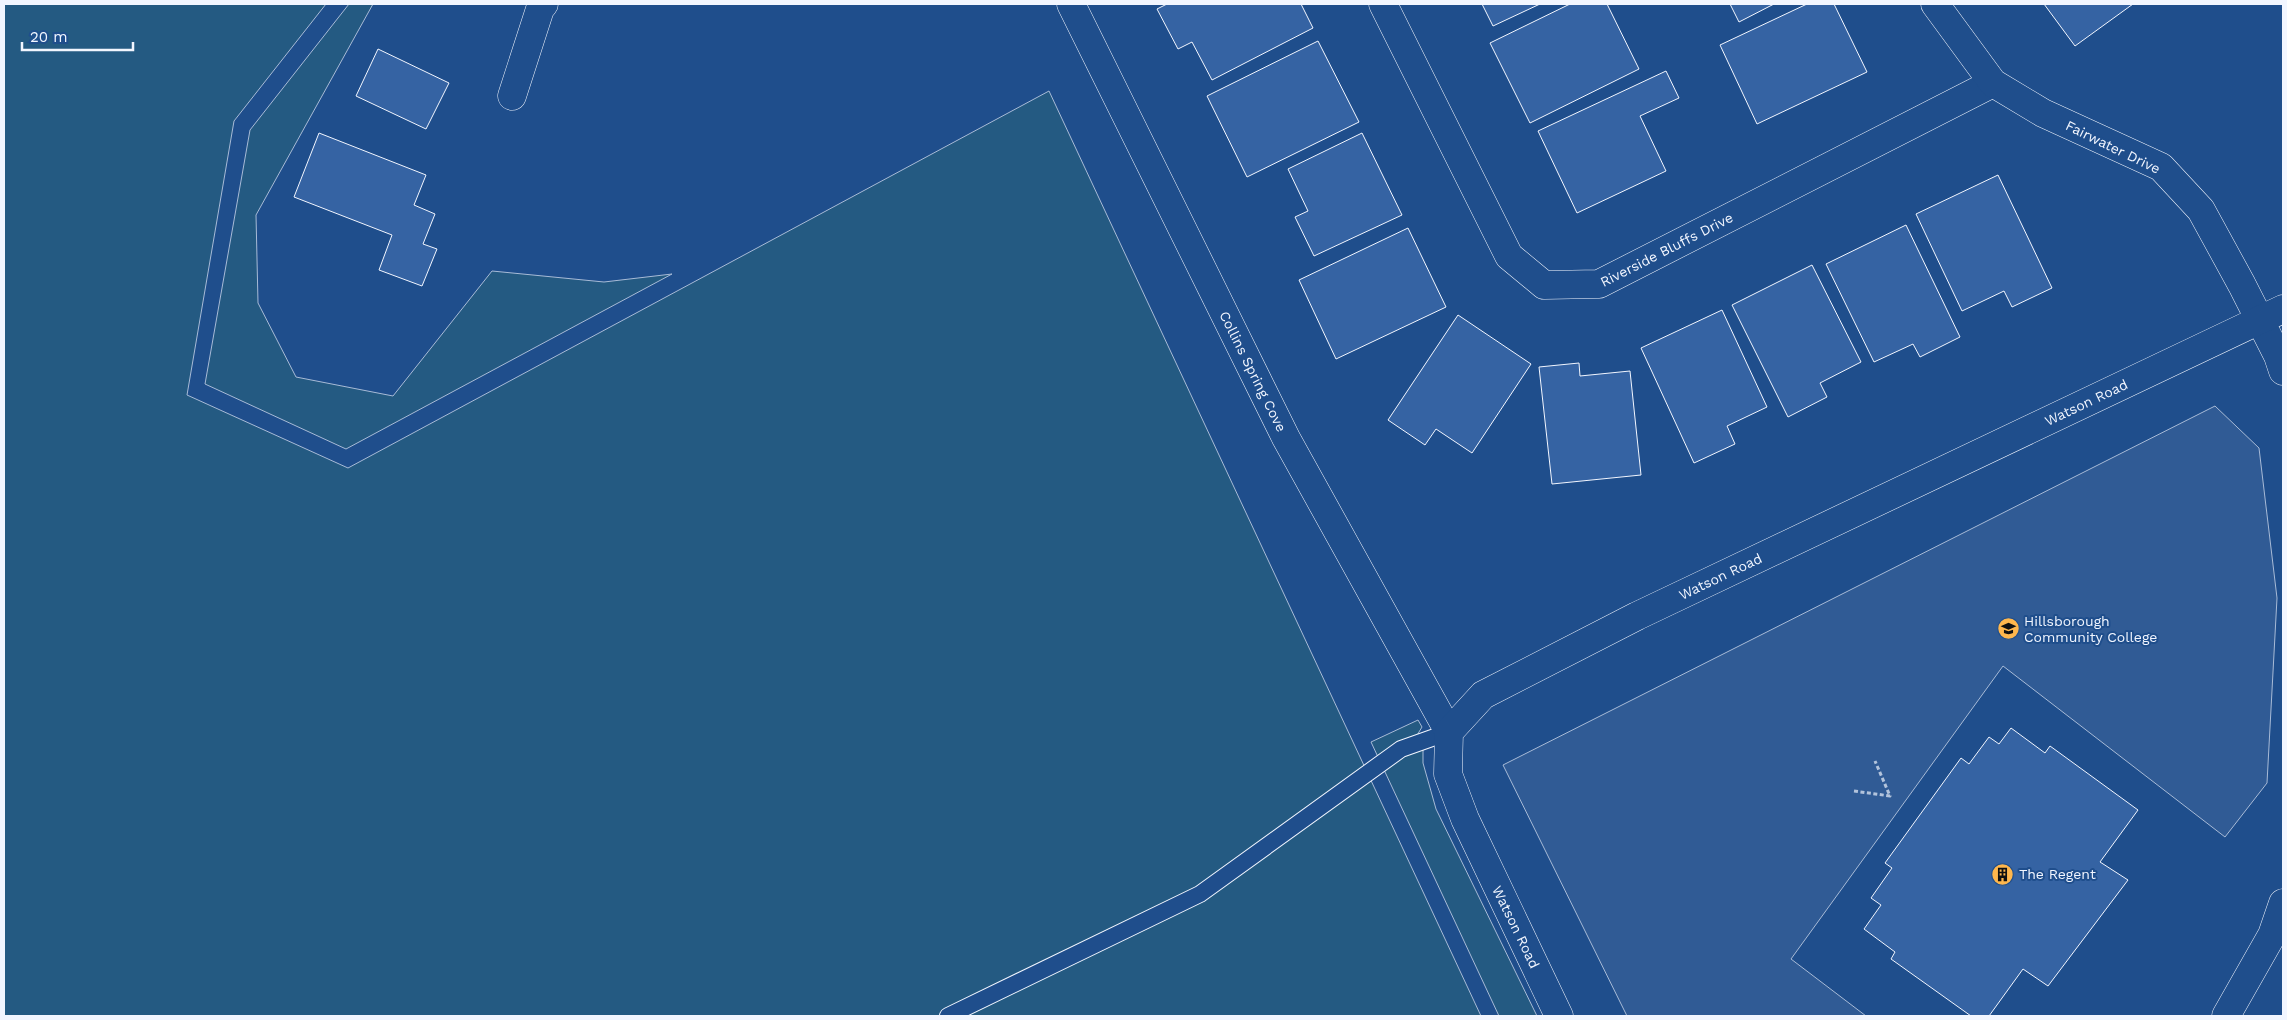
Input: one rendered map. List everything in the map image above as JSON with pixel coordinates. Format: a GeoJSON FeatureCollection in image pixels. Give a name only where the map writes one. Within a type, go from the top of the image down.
{"type":"FeatureCollection","features":[{"type":"Feature","properties":{"kind":"street"},"geometry":{"type":"LineString","coordinates":[[512,96],[540,8],[544,4]]}},
{"type":"Feature","properties":{"kind":"street","name":"Collins Spring Cove"},"geometry":{"type":"LineString","coordinates":[[1071,4],[1286,438],[1449,732]]}},
{"type":"Feature","properties":{"kind":"street","name":"Riverside Bluffs Drive"},"geometry":{"type":"LineString","coordinates":[[1383,4],[1509,256],[1544,285],[1599,284],[1993,83]]}},
{"type":"Feature","properties":{"kind":"street","name":"Fairwater Drive"},"geometry":{"type":"LineString","coordinates":[[1935,4],[1993,83],[2043,113],[2161,166],[2201,210],[2278,356],[2283,371]]}},
{"type":"Feature","properties":{"kind":"street","name":"Watson Road"},"geometry":{"type":"LineString","coordinates":[[1560,1016],[1465,819],[1448,774],[1449,732],[1483,695],[1593,638],[2283,309]]}},
{"type":"Feature","properties":{"kind":"street"},"geometry":{"type":"LineString","coordinates":[[2226,1016],[2272,935],[2283,903]]}},
{"type":"Feature","properties":{"kind":"lane"},"geometry":{"type":"LineString","coordinates":[[948,1016],[1200,894],[1401,749],[1449,732]]}},
{"type":"Feature","properties":{"kind":"path"},"geometry":{"type":"LineString","coordinates":[[1854,791],[1890,796],[1875,761]]}},
{"type":"Feature","properties":{"kind":"shaded area"},"geometry":{"type":"Polygon","coordinates":[[[4,4],[326,4],[234,121],[187,395],[348,468],[1049,91],[1481,1016],[4,1016],[4,4]]]}},
{"type":"Feature","properties":{"kind":"shaded area"},"geometry":{"type":"Polygon","coordinates":[[[349,4],[373,4],[256,215],[258,303],[296,377],[393,396],[492,271],[604,282],[672,274],[346,449],[205,384],[250,130],[349,4]]]}},
{"type":"Feature","properties":{"kind":"shaded area","name":"Hillsborough Community College"},"geometry":{"type":"Polygon","coordinates":[[[2215,406],[2259,448],[2277,598],[2267,783],[2225,837],[2003,666],[1791,959],[1866,1016],[1627,1016],[1503,765],[2215,406]]]}},
{"type":"Feature","properties":{"kind":"shaded area"},"geometry":{"type":"Polygon","coordinates":[[[1418,720],[1422,727],[1416,737],[1423,743],[1423,763],[1436,809],[1537,1016],[1499,1016],[1371,742],[1418,720]]]}},
{"type":"Feature","properties":{"kind":"building"},"geometry":{"type":"Polygon","coordinates":[[[1167,4],[1301,4],[1313,28],[1212,80],[1192,42],[1178,49],[1157,9],[1167,4]]]}},
{"type":"Feature","properties":{"kind":"building"},"geometry":{"type":"Polygon","coordinates":[[[1482,4],[1540,4],[1493,26],[1482,4]]]}},
{"type":"Feature","properties":{"kind":"building"},"geometry":{"type":"Polygon","coordinates":[[[1570,4],[1607,4],[1639,69],[1530,123],[1490,43],[1570,4]]]}},
{"type":"Feature","properties":{"kind":"building"},"geometry":{"type":"Polygon","coordinates":[[[1730,4],[1774,4],[1739,22],[1730,4]]]}},
{"type":"Feature","properties":{"kind":"building"},"geometry":{"type":"Polygon","coordinates":[[[1807,4],[1834,4],[1867,72],[1757,124],[1720,45],[1807,4]]]}},
{"type":"Feature","properties":{"kind":"building"},"geometry":{"type":"Polygon","coordinates":[[[2044,4],[2133,4],[2075,46],[2044,4]]]}},
{"type":"Feature","properties":{"kind":"building"},"geometry":{"type":"Polygon","coordinates":[[[1318,41],[1359,122],[1247,177],[1207,96],[1318,41]]]}},
{"type":"Feature","properties":{"kind":"building"},"geometry":{"type":"Polygon","coordinates":[[[378,49],[449,83],[426,129],[356,96],[378,49]]]}},
{"type":"Feature","properties":{"kind":"building"},"geometry":{"type":"Polygon","coordinates":[[[1666,71],[1679,98],[1640,116],[1666,171],[1577,213],[1538,131],[1666,71]]]}},
{"type":"Feature","properties":{"kind":"building"},"geometry":{"type":"Polygon","coordinates":[[[319,133],[426,175],[414,205],[435,214],[423,244],[437,249],[422,286],[379,270],[392,235],[294,197],[319,133]]]}},
{"type":"Feature","properties":{"kind":"building"},"geometry":{"type":"Polygon","coordinates":[[[1362,133],[1402,215],[1314,256],[1295,217],[1308,211],[1288,169],[1362,133]]]}},
{"type":"Feature","properties":{"kind":"building"},"geometry":{"type":"Polygon","coordinates":[[[1998,175],[2052,288],[2012,307],[2004,291],[1962,311],[1916,214],[1998,175]]]}},
{"type":"Feature","properties":{"kind":"building"},"geometry":{"type":"Polygon","coordinates":[[[1906,225],[1960,337],[1920,357],[1913,344],[1874,362],[1826,264],[1906,225]]]}},
{"type":"Feature","properties":{"kind":"building"},"geometry":{"type":"Polygon","coordinates":[[[1408,228],[1446,307],[1336,359],[1299,280],[1408,228]]]}},
{"type":"Feature","properties":{"kind":"building"},"geometry":{"type":"Polygon","coordinates":[[[1812,265],[1861,362],[1820,383],[1827,397],[1788,417],[1732,305],[1812,265]]]}},
{"type":"Feature","properties":{"kind":"building"},"geometry":{"type":"Polygon","coordinates":[[[1722,310],[1767,407],[1727,426],[1735,444],[1694,463],[1641,348],[1722,310]]]}},
{"type":"Feature","properties":{"kind":"building"},"geometry":{"type":"Polygon","coordinates":[[[1458,315],[1531,364],[1472,453],[1436,429],[1425,445],[1388,420],[1458,315]]]}},
{"type":"Feature","properties":{"kind":"building"},"geometry":{"type":"Polygon","coordinates":[[[1579,363],[1580,376],[1630,371],[1641,475],[1552,484],[1539,367],[1579,363]]]}},
{"type":"Feature","properties":{"kind":"building","name":"The Regent"},"geometry":{"type":"Polygon","coordinates":[[[2011,728],[2045,753],[2050,746],[2138,810],[2100,862],[2128,880],[2048,986],[2023,969],[1989,1016],[1971,1016],[1891,959],[1895,952],[1864,929],[1881,905],[1871,898],[1892,868],[1885,863],[1961,758],[1969,764],[1989,737],[1999,744],[2011,728]]]}},
{"type":"Feature","properties":{"kind":"place","name":"Hillsborough Community College"},"geometry":{"type":"Point","coordinates":[2008,629]}},
{"type":"Feature","properties":{"kind":"place","name":"The Regent"},"geometry":{"type":"Point","coordinates":[2003,874]}}]}
